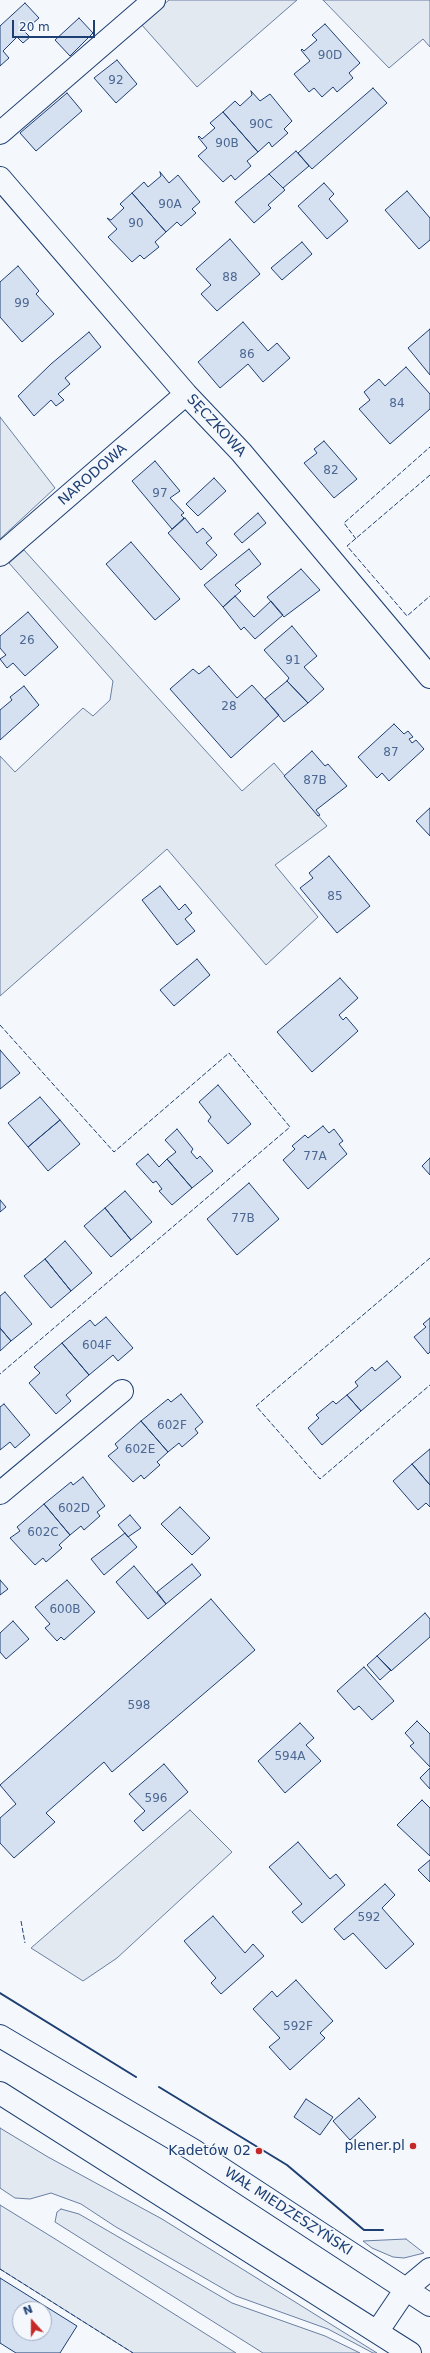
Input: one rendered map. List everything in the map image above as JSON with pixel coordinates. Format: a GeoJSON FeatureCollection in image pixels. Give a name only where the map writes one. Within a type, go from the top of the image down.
{"type":"FeatureCollection","features":[{"type":"Feature","properties":{"kind":"street"},"geometry":{"type":"LineString","coordinates":[[0,134],[154,0]]}},
{"type":"Feature","properties":{"kind":"street","name":"SĘCZKOWA"},"geometry":{"type":"LineString","coordinates":[[0,178],[186,394],[241,452],[430,677]]}},
{"type":"Feature","properties":{"kind":"street","name":"NARODOWA"},"geometry":{"type":"LineString","coordinates":[[0,555],[186,394]]}},
{"type":"Feature","properties":{"kind":"street"},"geometry":{"type":"LineString","coordinates":[[0,1493],[122,1391]]}},
{"type":"Feature","properties":{"kind":"street","name":"WAŁ MIEDZESZYŃSKI"},"geometry":{"type":"LineString","coordinates":[[0,2036],[193,2150],[430,2305]]}},
{"type":"Feature","properties":{"kind":"street"},"geometry":{"type":"LineString","coordinates":[[0,2093],[410,2353]]}},
{"type":"Feature","properties":{"kind":"street"},"geometry":{"type":"LineString","coordinates":[[377,2332],[406,2289],[430,2269]]}},
{"type":"Feature","properties":{"kind":"shaded area"},"geometry":{"type":"Polygon","coordinates":[[[169,0],[297,0],[197,87],[141,24],[169,0]]]}},
{"type":"Feature","properties":{"kind":"shaded area"},"geometry":{"type":"Polygon","coordinates":[[[323,0],[430,0],[430,47],[423,39],[389,68],[323,0]]]}},
{"type":"Feature","properties":{"kind":"shaded area"},"geometry":{"type":"Polygon","coordinates":[[[0,417],[55,488],[0,539],[0,417]]]}},
{"type":"Feature","properties":{"kind":"shaded area"},"geometry":{"type":"Polygon","coordinates":[[[24,550],[242,791],[274,763],[327,826],[275,865],[318,917],[266,965],[167,849],[0,996],[0,756],[15,772],[83,708],[93,716],[110,700],[113,681],[9,563],[24,550]]]}},
{"type":"Feature","properties":{"kind":"shaded area"},"geometry":{"type":"Polygon","coordinates":[[[190,1810],[232,1852],[117,1958],[83,1981],[31,1948],[190,1810]]]}},
{"type":"Feature","properties":{"kind":"shaded area"},"geometry":{"type":"Polygon","coordinates":[[[0,2128],[48,2157],[162,2219],[377,2353],[373,2353],[328,2329],[236,2296],[116,2227],[81,2204],[51,2193],[30,2199],[15,2198],[0,2188],[0,2128]]]}},
{"type":"Feature","properties":{"kind":"shaded area"},"geometry":{"type":"Polygon","coordinates":[[[0,2205],[236,2353],[133,2353],[0,2269],[0,2205]]]}},
{"type":"Feature","properties":{"kind":"shaded area"},"geometry":{"type":"Polygon","coordinates":[[[61,2209],[79,2214],[232,2303],[325,2336],[360,2353],[263,2353],[55,2222],[57,2212],[61,2209]]]}},
{"type":"Feature","properties":{"kind":"shaded area"},"geometry":{"type":"Polygon","coordinates":[[[406,2239],[424,2253],[404,2258],[393,2257],[372,2248],[363,2241],[406,2239]]]}},
{"type":"Feature","properties":{"kind":"building"},"geometry":{"type":"Polygon","coordinates":[[[25,3],[39,18],[24,31],[30,37],[23,43],[17,37],[3,51],[9,58],[0,66],[0,26],[25,3]]]}},
{"type":"Feature","properties":{"kind":"building"},"geometry":{"type":"Polygon","coordinates":[[[79,18],[93,33],[70,56],[55,40],[79,18]]]}},
{"type":"Feature","properties":{"kind":"building"},"geometry":{"type":"Polygon","coordinates":[[[325,24],[360,63],[349,73],[353,78],[337,92],[333,87],[322,97],[314,88],[309,92],[294,74],[310,61],[301,50],[302,49],[304,51],[317,40],[312,35],[325,24]]]}},
{"type":"Feature","properties":{"kind":"building"},"geometry":{"type":"Polygon","coordinates":[[[117,60],[137,84],[116,103],[94,78],[117,60]]]}},
{"type":"Feature","properties":{"kind":"building"},"geometry":{"type":"Polygon","coordinates":[[[373,88],[387,103],[312,169],[298,153],[373,88]]]}},
{"type":"Feature","properties":{"kind":"building"},"geometry":{"type":"Polygon","coordinates":[[[251,91],[260,101],[270,94],[292,121],[284,129],[288,133],[272,147],[269,142],[258,152],[223,112],[235,101],[240,106],[252,95],[251,91]]]}},
{"type":"Feature","properties":{"kind":"building"},"geometry":{"type":"Polygon","coordinates":[[[67,93],[82,111],[36,151],[20,133],[67,93]]]}},
{"type":"Feature","properties":{"kind":"building"},"geometry":{"type":"Polygon","coordinates":[[[223,112],[258,152],[247,161],[251,166],[235,180],[231,175],[223,182],[198,156],[207,148],[198,137],[199,136],[202,139],[215,128],[210,123],[223,112]]]}},
{"type":"Feature","properties":{"kind":"building"},"geometry":{"type":"Polygon","coordinates":[[[296,151],[309,166],[283,188],[269,174],[296,151]]]}},
{"type":"Feature","properties":{"kind":"building"},"geometry":{"type":"Polygon","coordinates":[[[160,172],[169,183],[178,175],[200,202],[192,209],[196,213],[181,226],[177,222],[166,232],[132,193],[144,182],[148,187],[161,176],[160,172]]]}},
{"type":"Feature","properties":{"kind":"building"},"geometry":{"type":"Polygon","coordinates":[[[269,174],[285,190],[268,205],[271,208],[254,223],[235,202],[269,174]]]}},
{"type":"Feature","properties":{"kind":"building"},"geometry":{"type":"Polygon","coordinates":[[[324,183],[334,194],[329,199],[348,221],[327,239],[298,206],[324,183]]]}},
{"type":"Feature","properties":{"kind":"building"},"geometry":{"type":"Polygon","coordinates":[[[407,191],[430,218],[430,240],[419,249],[385,210],[407,191]]]}},
{"type":"Feature","properties":{"kind":"building"},"geometry":{"type":"Polygon","coordinates":[[[132,193],[166,232],[155,242],[159,247],[144,259],[140,255],[132,262],[108,237],[117,229],[107,218],[111,220],[124,208],[120,204],[132,193]]]}},
{"type":"Feature","properties":{"kind":"building"},"geometry":{"type":"Polygon","coordinates":[[[230,239],[260,274],[217,311],[201,294],[211,285],[196,269],[230,239]]]}},
{"type":"Feature","properties":{"kind":"building"},"geometry":{"type":"Polygon","coordinates":[[[302,242],[312,254],[282,280],[271,268],[302,242]]]}},
{"type":"Feature","properties":{"kind":"building"},"geometry":{"type":"Polygon","coordinates":[[[18,266],[39,291],[36,294],[54,314],[22,342],[0,317],[0,282],[18,266]]]}},
{"type":"Feature","properties":{"kind":"building"},"geometry":{"type":"Polygon","coordinates":[[[243,322],[268,351],[277,343],[290,358],[263,382],[248,364],[220,388],[198,362],[243,322]]]}},
{"type":"Feature","properties":{"kind":"building"},"geometry":{"type":"Polygon","coordinates":[[[430,329],[430,375],[408,348],[430,329]]]}},
{"type":"Feature","properties":{"kind":"building"},"geometry":{"type":"Polygon","coordinates":[[[89,332],[101,347],[65,378],[70,384],[58,394],[64,400],[56,406],[51,400],[34,416],[18,396],[51,364],[89,332]]]}},
{"type":"Feature","properties":{"kind":"building"},"geometry":{"type":"Polygon","coordinates":[[[406,367],[430,394],[430,409],[390,444],[359,409],[370,400],[364,392],[379,379],[385,386],[406,367]]]}},
{"type":"Feature","properties":{"kind":"building"},"geometry":{"type":"Polygon","coordinates":[[[324,441],[357,479],[334,498],[304,463],[317,453],[314,449],[324,441]]]}},
{"type":"Feature","properties":{"kind":"building"},"geometry":{"type":"Polygon","coordinates":[[[155,461],[180,491],[170,498],[184,513],[181,515],[184,518],[172,529],[132,481],[155,461]]]}},
{"type":"Feature","properties":{"kind":"building"},"geometry":{"type":"Polygon","coordinates":[[[214,478],[226,491],[198,516],[186,504],[214,478]]]}},
{"type":"Feature","properties":{"kind":"building"},"geometry":{"type":"Polygon","coordinates":[[[258,513],[266,523],[242,543],[234,534],[258,513]]]}},
{"type":"Feature","properties":{"kind":"building"},"geometry":{"type":"Polygon","coordinates":[[[185,518],[197,533],[203,528],[212,538],[206,543],[217,555],[201,570],[168,533],[185,518]]]}},
{"type":"Feature","properties":{"kind":"building"},"geometry":{"type":"Polygon","coordinates":[[[131,542],[180,599],[155,620],[106,564],[131,542]]]}},
{"type":"Feature","properties":{"kind":"building"},"geometry":{"type":"Polygon","coordinates":[[[249,549],[261,564],[235,585],[241,591],[223,607],[204,585],[249,549]]]}},
{"type":"Feature","properties":{"kind":"building"},"geometry":{"type":"Polygon","coordinates":[[[301,569],[320,590],[284,617],[267,597],[301,569]]]}},
{"type":"Feature","properties":{"kind":"building"},"geometry":{"type":"Polygon","coordinates":[[[235,596],[254,617],[271,601],[283,615],[255,639],[244,627],[241,630],[223,607],[235,596]]]}},
{"type":"Feature","properties":{"kind":"building"},"geometry":{"type":"Polygon","coordinates":[[[28,612],[58,647],[25,676],[13,663],[7,668],[0,659],[6,655],[0,648],[0,636],[28,612]]]}},
{"type":"Feature","properties":{"kind":"building"},"geometry":{"type":"Polygon","coordinates":[[[292,626],[317,656],[304,667],[324,689],[308,703],[287,681],[289,678],[264,650],[292,626]]]}},
{"type":"Feature","properties":{"kind":"building"},"geometry":{"type":"Polygon","coordinates":[[[209,666],[237,698],[252,685],[279,715],[231,758],[170,689],[193,669],[199,674],[209,666]]]}},
{"type":"Feature","properties":{"kind":"building"},"geometry":{"type":"Polygon","coordinates":[[[287,681],[308,703],[284,722],[265,699],[287,681]]]}},
{"type":"Feature","properties":{"kind":"building"},"geometry":{"type":"Polygon","coordinates":[[[24,686],[39,705],[0,740],[0,710],[12,700],[10,697],[24,686]]]}},
{"type":"Feature","properties":{"kind":"building"},"geometry":{"type":"Polygon","coordinates":[[[394,724],[404,734],[408,731],[413,737],[409,739],[412,743],[416,740],[424,749],[389,781],[382,773],[377,778],[358,757],[394,724]]]}},
{"type":"Feature","properties":{"kind":"building"},"geometry":{"type":"Polygon","coordinates":[[[312,751],[325,766],[328,764],[347,786],[316,810],[320,815],[318,816],[284,776],[312,751]]]}},
{"type":"Feature","properties":{"kind":"building"},"geometry":{"type":"Polygon","coordinates":[[[430,808],[430,836],[416,821],[430,808]]]}},
{"type":"Feature","properties":{"kind":"building"},"geometry":{"type":"Polygon","coordinates":[[[329,856],[370,906],[337,933],[300,888],[313,878],[309,873],[329,856]]]}},
{"type":"Feature","properties":{"kind":"building"},"geometry":{"type":"Polygon","coordinates":[[[160,886],[179,910],[185,904],[192,913],[185,919],[195,931],[177,945],[142,900],[160,886]]]}},
{"type":"Feature","properties":{"kind":"building"},"geometry":{"type":"Polygon","coordinates":[[[197,959],[210,975],[174,1006],[160,990],[197,959]]]}},
{"type":"Feature","properties":{"kind":"building"},"geometry":{"type":"Polygon","coordinates":[[[340,978],[358,998],[339,1015],[343,1020],[346,1017],[358,1031],[312,1072],[277,1032],[340,978]]]}},
{"type":"Feature","properties":{"kind":"building"},"geometry":{"type":"Polygon","coordinates":[[[0,1050],[20,1073],[0,1089],[0,1050]]]}},
{"type":"Feature","properties":{"kind":"building"},"geometry":{"type":"Polygon","coordinates":[[[218,1085],[251,1124],[228,1144],[208,1121],[211,1117],[199,1102],[218,1085]]]}},
{"type":"Feature","properties":{"kind":"building"},"geometry":{"type":"Polygon","coordinates":[[[40,1097],[60,1120],[28,1147],[8,1123],[40,1097]]]}},
{"type":"Feature","properties":{"kind":"building"},"geometry":{"type":"Polygon","coordinates":[[[60,1120],[80,1144],[48,1171],[28,1147],[60,1120]]]}},
{"type":"Feature","properties":{"kind":"building"},"geometry":{"type":"Polygon","coordinates":[[[323,1126],[329,1133],[334,1129],[343,1141],[339,1144],[347,1154],[308,1189],[283,1160],[295,1149],[292,1146],[305,1135],[308,1138],[323,1126]]]}},
{"type":"Feature","properties":{"kind":"building"},"geometry":{"type":"Polygon","coordinates":[[[177,1129],[193,1149],[191,1152],[197,1159],[200,1156],[213,1171],[192,1188],[167,1159],[176,1152],[165,1140],[177,1129]]]}},
{"type":"Feature","properties":{"kind":"building"},"geometry":{"type":"Polygon","coordinates":[[[148,1154],[159,1167],[167,1159],[192,1188],[172,1205],[159,1191],[162,1189],[156,1181],[153,1183],[136,1164],[148,1154]]]}},
{"type":"Feature","properties":{"kind":"building"},"geometry":{"type":"Polygon","coordinates":[[[430,1158],[430,1175],[422,1166],[430,1158]]]}},
{"type":"Feature","properties":{"kind":"building"},"geometry":{"type":"Polygon","coordinates":[[[249,1183],[279,1219],[237,1255],[207,1219],[249,1183]]]}},
{"type":"Feature","properties":{"kind":"building"},"geometry":{"type":"Polygon","coordinates":[[[125,1191],[152,1222],[131,1240],[105,1208],[125,1191]]]}},
{"type":"Feature","properties":{"kind":"building"},"geometry":{"type":"Polygon","coordinates":[[[0,1200],[6,1207],[0,1212],[0,1200]]]}},
{"type":"Feature","properties":{"kind":"building"},"geometry":{"type":"Polygon","coordinates":[[[105,1208],[131,1240],[111,1257],[84,1226],[105,1208]]]}},
{"type":"Feature","properties":{"kind":"building"},"geometry":{"type":"Polygon","coordinates":[[[65,1241],[92,1273],[71,1291],[45,1259],[65,1241]]]}},
{"type":"Feature","properties":{"kind":"building"},"geometry":{"type":"Polygon","coordinates":[[[45,1259],[71,1291],[51,1308],[24,1276],[45,1259]]]}},
{"type":"Feature","properties":{"kind":"building"},"geometry":{"type":"Polygon","coordinates":[[[5,1292],[32,1324],[11,1341],[0,1328],[0,1296],[5,1292]]]}},
{"type":"Feature","properties":{"kind":"building"},"geometry":{"type":"Polygon","coordinates":[[[106,1317],[133,1348],[118,1361],[113,1355],[89,1375],[62,1343],[90,1320],[95,1326],[106,1317]]]}},
{"type":"Feature","properties":{"kind":"building"},"geometry":{"type":"Polygon","coordinates":[[[430,1318],[430,1352],[428,1354],[414,1337],[426,1327],[423,1324],[430,1318]]]}},
{"type":"Feature","properties":{"kind":"building"},"geometry":{"type":"Polygon","coordinates":[[[0,1328],[11,1341],[0,1351],[0,1328]]]}},
{"type":"Feature","properties":{"kind":"building"},"geometry":{"type":"Polygon","coordinates":[[[62,1343],[89,1375],[66,1395],[71,1401],[56,1414],[29,1383],[40,1373],[34,1367],[62,1343]]]}},
{"type":"Feature","properties":{"kind":"building"},"geometry":{"type":"Polygon","coordinates":[[[387,1361],[401,1377],[361,1411],[347,1395],[358,1386],[355,1382],[372,1367],[375,1371],[387,1361]]]}},
{"type":"Feature","properties":{"kind":"building"},"geometry":{"type":"Polygon","coordinates":[[[181,1394],[203,1422],[195,1429],[198,1433],[182,1447],[179,1443],[168,1452],[141,1421],[168,1399],[171,1402],[181,1394]]]}},
{"type":"Feature","properties":{"kind":"building"},"geometry":{"type":"Polygon","coordinates":[[[347,1395],[361,1411],[322,1445],[308,1428],[319,1418],[316,1415],[333,1401],[336,1404],[347,1395]]]}},
{"type":"Feature","properties":{"kind":"building"},"geometry":{"type":"Polygon","coordinates":[[[4,1404],[30,1435],[15,1448],[10,1442],[0,1450],[0,1407],[4,1404]]]}},
{"type":"Feature","properties":{"kind":"building"},"geometry":{"type":"Polygon","coordinates":[[[141,1421],[168,1452],[157,1462],[160,1465],[144,1479],[141,1475],[133,1482],[108,1456],[118,1448],[115,1444],[141,1421]]]}},
{"type":"Feature","properties":{"kind":"building"},"geometry":{"type":"Polygon","coordinates":[[[430,1449],[430,1485],[412,1464],[430,1449]]]}},
{"type":"Feature","properties":{"kind":"building"},"geometry":{"type":"Polygon","coordinates":[[[412,1464],[430,1485],[430,1507],[426,1503],[418,1510],[393,1481],[412,1464]]]}},
{"type":"Feature","properties":{"kind":"building"},"geometry":{"type":"Polygon","coordinates":[[[83,1477],[105,1506],[97,1512],[100,1516],[84,1530],[81,1526],[70,1535],[44,1504],[71,1482],[73,1485],[83,1477]]]}},
{"type":"Feature","properties":{"kind":"building"},"geometry":{"type":"Polygon","coordinates":[[[44,1504],[70,1535],[59,1545],[62,1548],[46,1562],[43,1558],[35,1565],[10,1538],[20,1531],[17,1527],[44,1504]]]}},
{"type":"Feature","properties":{"kind":"building"},"geometry":{"type":"Polygon","coordinates":[[[180,1507],[210,1538],[192,1555],[161,1524],[180,1507]]]}},
{"type":"Feature","properties":{"kind":"building"},"geometry":{"type":"Polygon","coordinates":[[[130,1515],[141,1528],[128,1537],[118,1525],[130,1515]]]}},
{"type":"Feature","properties":{"kind":"building"},"geometry":{"type":"Polygon","coordinates":[[[125,1533],[137,1547],[104,1575],[91,1559],[125,1533]]]}},
{"type":"Feature","properties":{"kind":"building"},"geometry":{"type":"Polygon","coordinates":[[[192,1564],[201,1575],[166,1604],[157,1592],[192,1564]]]}},
{"type":"Feature","properties":{"kind":"building"},"geometry":{"type":"Polygon","coordinates":[[[134,1566],[166,1604],[148,1619],[116,1582],[134,1566]]]}},
{"type":"Feature","properties":{"kind":"building"},"geometry":{"type":"Polygon","coordinates":[[[0,1580],[8,1589],[0,1595],[0,1580]]]}},
{"type":"Feature","properties":{"kind":"building"},"geometry":{"type":"Polygon","coordinates":[[[67,1580],[95,1612],[64,1640],[61,1637],[57,1641],[45,1628],[50,1624],[35,1607],[67,1580]]]}},
{"type":"Feature","properties":{"kind":"building"},"geometry":{"type":"Polygon","coordinates":[[[211,1599],[255,1650],[112,1772],[104,1762],[46,1813],[55,1822],[14,1858],[0,1843],[0,1818],[16,1804],[0,1785],[211,1599]]]}},
{"type":"Feature","properties":{"kind":"building"},"geometry":{"type":"Polygon","coordinates":[[[425,1613],[430,1619],[430,1637],[391,1671],[377,1656],[425,1613]]]}},
{"type":"Feature","properties":{"kind":"building"},"geometry":{"type":"Polygon","coordinates":[[[13,1621],[29,1639],[6,1659],[0,1652],[0,1633],[13,1621]]]}},
{"type":"Feature","properties":{"kind":"building"},"geometry":{"type":"Polygon","coordinates":[[[377,1656],[391,1670],[380,1680],[367,1665],[377,1656]]]}},
{"type":"Feature","properties":{"kind":"building"},"geometry":{"type":"Polygon","coordinates":[[[364,1667],[394,1701],[372,1720],[359,1706],[354,1710],[337,1691],[364,1667]]]}},
{"type":"Feature","properties":{"kind":"building"},"geometry":{"type":"Polygon","coordinates":[[[417,1721],[430,1734],[430,1767],[410,1746],[414,1743],[405,1733],[417,1721]]]}},
{"type":"Feature","properties":{"kind":"building"},"geometry":{"type":"Polygon","coordinates":[[[300,1723],[314,1738],[306,1745],[321,1761],[285,1793],[258,1761],[300,1723]]]}},
{"type":"Feature","properties":{"kind":"building"},"geometry":{"type":"Polygon","coordinates":[[[164,1764],[188,1792],[143,1831],[134,1821],[145,1811],[129,1794],[164,1764]]]}},
{"type":"Feature","properties":{"kind":"building"},"geometry":{"type":"Polygon","coordinates":[[[430,1768],[430,1789],[420,1778],[430,1768]]]}},
{"type":"Feature","properties":{"kind":"building"},"geometry":{"type":"Polygon","coordinates":[[[422,1800],[430,1808],[430,1856],[397,1825],[422,1800]]]}},
{"type":"Feature","properties":{"kind":"building"},"geometry":{"type":"Polygon","coordinates":[[[298,1842],[330,1879],[336,1874],[345,1885],[302,1923],[292,1912],[302,1904],[269,1867],[298,1842]]]}},
{"type":"Feature","properties":{"kind":"building"},"geometry":{"type":"Polygon","coordinates":[[[430,1860],[430,1882],[418,1870],[430,1860]]]}},
{"type":"Feature","properties":{"kind":"building"},"geometry":{"type":"Polygon","coordinates":[[[385,1884],[395,1895],[382,1908],[414,1944],[386,1969],[353,1933],[344,1940],[334,1929],[385,1884]]]}},
{"type":"Feature","properties":{"kind":"building"},"geometry":{"type":"Polygon","coordinates":[[[213,1916],[245,1953],[253,1944],[264,1956],[221,1994],[211,1983],[216,1978],[184,1941],[213,1916]]]}},
{"type":"Feature","properties":{"kind":"building"},"geometry":{"type":"Polygon","coordinates":[[[296,1980],[333,2021],[320,2033],[325,2038],[290,2070],[269,2047],[280,2038],[253,2009],[272,1991],[277,1997],[296,1980]]]}},
{"type":"Feature","properties":{"kind":"building"},"geometry":{"type":"Polygon","coordinates":[[[359,2098],[376,2117],[350,2140],[333,2121],[359,2098]]]}},
{"type":"Feature","properties":{"kind":"building"},"geometry":{"type":"Polygon","coordinates":[[[306,2099],[333,2117],[320,2135],[294,2117],[306,2099]]]}},
{"type":"Feature","properties":{"kind":"building"},"geometry":{"type":"Polygon","coordinates":[[[0,2278],[37,2301],[12,2301],[12,2341],[52,2341],[52,2310],[77,2326],[60,2353],[16,2353],[0,2343],[0,2278]]]}},
{"type":"Feature","properties":{"kind":"fence"},"geometry":{"type":"LineString","coordinates":[[356,539],[344,523],[430,447]]}},
{"type":"Feature","properties":{"kind":"fence"},"geometry":{"type":"LineString","coordinates":[[430,475],[347,546],[407,616],[430,596]]}},
{"type":"Feature","properties":{"kind":"fence"},"geometry":{"type":"LineString","coordinates":[[0,1025],[114,1152],[229,1053],[290,1127],[0,1374]]}},
{"type":"Feature","properties":{"kind":"fence"},"geometry":{"type":"LineString","coordinates":[[430,1258],[256,1406],[320,1479],[430,1385]]}},
{"type":"Feature","properties":{"kind":"fence"},"geometry":{"type":"LineString","coordinates":[[21,1921],[25,1943]]}},
{"type":"Feature","properties":{"kind":"fence"},"geometry":{"type":"LineString","coordinates":[[0,2269],[133,2353]]}},
{"type":"Feature","properties":{"kind":"wall"},"geometry":{"type":"LineString","coordinates":[[0,1993],[136,2077]]}},
{"type":"Feature","properties":{"kind":"wall"},"geometry":{"type":"LineString","coordinates":[[159,2087],[287,2165],[364,2230],[383,2230]]}},
{"type":"Feature","properties":{"kind":"place","name":"plener.pl"},"geometry":{"type":"Point","coordinates":[413,2146]}},
{"type":"Feature","properties":{"kind":"place","name":"Kadetów 02"},"geometry":{"type":"Point","coordinates":[259,2151]}}]}
